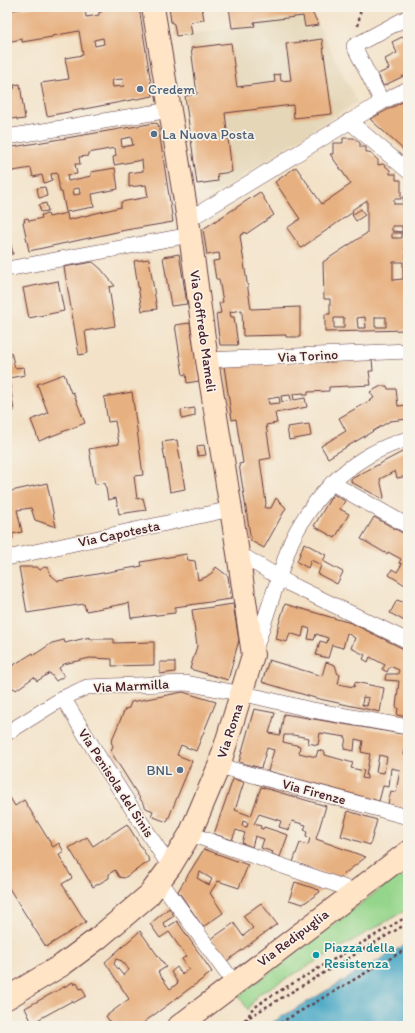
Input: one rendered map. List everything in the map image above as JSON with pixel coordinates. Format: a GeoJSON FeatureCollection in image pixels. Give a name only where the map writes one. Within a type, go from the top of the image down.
{"type":"FeatureCollection","features":[{"type":"Feature","properties":{"kind":"main road","name":"Via Goffredo Mameli"},"geometry":{"type":"LineString","coordinates":[[152,7],[189,227],[207,360],[253,655]]}},
{"type":"Feature","properties":{"kind":"main road","name":"Via Roma"},"geometry":{"type":"LineString","coordinates":[[7,998],[62,965],[98,939],[149,895],[165,874],[190,834],[219,766],[253,655]]}},
{"type":"Feature","properties":{"kind":"main road","name":"Via Redipuglia"},"geometry":{"type":"LineString","coordinates":[[179,1026],[408,852]]}},
{"type":"Feature","properties":{"kind":"street"},"geometry":{"type":"LineString","coordinates":[[382,102],[354,46],[408,17]]}},
{"type":"Feature","properties":{"kind":"street"},"geometry":{"type":"LineString","coordinates":[[7,269],[189,227],[349,122],[382,102],[408,89]]}},
{"type":"Feature","properties":{"kind":"street"},"geometry":{"type":"LineString","coordinates":[[7,137],[170,110]]}},
{"type":"Feature","properties":{"kind":"street"},"geometry":{"type":"LineString","coordinates":[[349,122],[408,171]]}},
{"type":"Feature","properties":{"kind":"street","name":"Via Torino"},"geometry":{"type":"LineString","coordinates":[[207,360],[408,351]]}},
{"type":"Feature","properties":{"kind":"street","name":"Via Roma"},"geometry":{"type":"LineString","coordinates":[[253,655],[293,540],[321,494],[346,470],[370,455],[397,442],[408,439]]}},
{"type":"Feature","properties":{"kind":"street"},"geometry":{"type":"LineString","coordinates":[[332,483],[408,526]]}},
{"type":"Feature","properties":{"kind":"street","name":"Via Capotesta"},"geometry":{"type":"LineString","coordinates":[[7,558],[231,509]]}},
{"type":"Feature","properties":{"kind":"street"},"geometry":{"type":"LineString","coordinates":[[238,553],[279,578],[408,641]]}},
{"type":"Feature","properties":{"kind":"street","name":"Via Marmilla"},"geometry":{"type":"LineString","coordinates":[[7,733],[63,698],[87,687],[186,683],[312,710],[408,727]]}},
{"type":"Feature","properties":{"kind":"street","name":"Via Penisola del Sinis"},"geometry":{"type":"LineString","coordinates":[[63,698],[100,759],[165,874],[234,983]]}},
{"type":"Feature","properties":{"kind":"street","name":"Via Firenze"},"geometry":{"type":"LineString","coordinates":[[219,766],[408,817]]}},
{"type":"Feature","properties":{"kind":"street"},"geometry":{"type":"LineString","coordinates":[[190,834],[356,891]]}},
{"type":"Feature","properties":{"kind":"path"},"geometry":{"type":"LineString","coordinates":[[243,1026],[249,1017],[250,1011],[266,998],[408,916]]}},
{"type":"Feature","properties":{"kind":"path"},"geometry":{"type":"LineString","coordinates":[[234,1026],[408,923]]}},
{"type":"Feature","properties":{"kind":"path"},"geometry":{"type":"LineString","coordinates":[[275,1026],[408,948]]}},
{"type":"Feature","properties":{"kind":"shaded area"},"geometry":{"type":"Polygon","coordinates":[[[229,7],[309,7],[357,102],[214,194],[198,196],[185,96],[197,94],[188,35],[232,28],[229,7]]]}},
{"type":"Feature","properties":{"kind":"green space","name":"Piazza della Resistenza"},"geometry":{"type":"Polygon","coordinates":[[[400,874],[408,884],[408,909],[259,994],[248,1010],[239,996],[400,874]]]}},
{"type":"Feature","properties":{"kind":"water"},"geometry":{"type":"Polygon","coordinates":[[[408,943],[408,1026],[266,1026],[408,943]]]}},
{"type":"Feature","properties":{"kind":"building"},"geometry":{"type":"Polygon","coordinates":[[[31,7],[85,7],[86,17],[99,15],[99,12],[102,12],[101,7],[139,7],[153,96],[47,116],[41,83],[69,79],[65,58],[83,55],[79,31],[22,42],[22,39],[7,42],[7,11],[31,7]],[[103,38],[94,40],[95,46],[104,44],[103,38]],[[122,79],[112,80],[113,87],[124,86],[122,79]]]}},
{"type":"Feature","properties":{"kind":"building"},"geometry":{"type":"Polygon","coordinates":[[[169,7],[202,7],[204,20],[190,22],[192,34],[176,36],[174,24],[171,22],[169,7]]]}},
{"type":"Feature","properties":{"kind":"building"},"geometry":{"type":"Polygon","coordinates":[[[229,7],[309,7],[319,25],[305,27],[303,16],[254,22],[255,26],[232,28],[229,7]]]}},
{"type":"Feature","properties":{"kind":"building"},"geometry":{"type":"Polygon","coordinates":[[[408,34],[408,74],[383,86],[378,74],[389,69],[385,59],[397,53],[392,42],[408,34]]]}},
{"type":"Feature","properties":{"kind":"building"},"geometry":{"type":"Polygon","coordinates":[[[322,39],[332,114],[294,118],[293,105],[225,113],[232,172],[217,174],[218,181],[197,184],[185,96],[197,94],[191,48],[231,43],[237,87],[275,82],[274,75],[280,74],[281,81],[291,80],[286,44],[322,39]]]}},
{"type":"Feature","properties":{"kind":"building"},"geometry":{"type":"Polygon","coordinates":[[[20,84],[25,119],[17,120],[17,118],[7,120],[7,90],[15,88],[14,85],[20,84]]]}},
{"type":"Feature","properties":{"kind":"building"},"geometry":{"type":"Polygon","coordinates":[[[408,99],[408,147],[407,153],[370,119],[408,99]]]}},
{"type":"Feature","properties":{"kind":"building"},"geometry":{"type":"Polygon","coordinates":[[[155,123],[158,124],[173,222],[126,230],[29,251],[23,222],[25,222],[24,219],[28,218],[29,221],[42,218],[41,215],[48,214],[49,217],[67,213],[68,220],[121,207],[121,202],[148,197],[146,185],[129,187],[129,173],[143,171],[142,160],[114,165],[113,157],[116,156],[115,148],[88,153],[88,156],[79,157],[80,164],[75,164],[77,174],[67,175],[68,181],[91,176],[91,172],[115,168],[118,189],[92,194],[94,207],[66,212],[62,192],[60,192],[57,173],[51,174],[52,180],[44,183],[42,175],[33,177],[31,168],[7,172],[7,148],[155,123]],[[131,137],[121,139],[122,147],[133,145],[131,137]],[[79,188],[73,189],[74,195],[80,194],[79,188]]]}},
{"type":"Feature","properties":{"kind":"building"},"geometry":{"type":"Polygon","coordinates":[[[343,138],[354,138],[360,143],[360,147],[366,147],[366,152],[369,152],[378,160],[378,165],[383,164],[390,170],[390,174],[396,174],[396,180],[401,180],[401,199],[394,199],[394,204],[404,204],[403,197],[407,197],[408,213],[404,213],[404,220],[406,288],[408,288],[408,330],[325,332],[325,314],[330,314],[330,299],[324,299],[323,262],[367,233],[367,200],[352,210],[353,212],[301,248],[287,228],[300,219],[275,182],[296,167],[322,204],[351,184],[330,154],[333,154],[333,143],[343,143],[343,138]],[[392,226],[392,231],[402,232],[402,226],[392,226]],[[392,233],[392,238],[402,238],[402,233],[392,233]],[[393,262],[393,280],[403,279],[403,262],[393,262]],[[365,317],[357,318],[358,328],[366,328],[365,317]],[[375,317],[375,327],[386,327],[386,317],[375,317]],[[334,318],[334,328],[344,328],[344,318],[334,318]]]}},
{"type":"Feature","properties":{"kind":"building"},"geometry":{"type":"Polygon","coordinates":[[[45,187],[47,196],[39,198],[37,188],[45,187]]]}},
{"type":"Feature","properties":{"kind":"building"},"geometry":{"type":"Polygon","coordinates":[[[260,192],[274,215],[246,234],[245,232],[240,236],[251,309],[300,307],[300,337],[286,337],[286,335],[243,336],[242,310],[230,312],[231,317],[234,317],[238,345],[220,345],[216,314],[221,313],[219,303],[223,302],[219,279],[216,279],[213,261],[220,260],[219,253],[207,255],[203,229],[260,192]]]}},
{"type":"Feature","properties":{"kind":"building"},"geometry":{"type":"Polygon","coordinates":[[[46,203],[48,211],[41,212],[39,205],[46,203]]]}},
{"type":"Feature","properties":{"kind":"building"},"geometry":{"type":"Polygon","coordinates":[[[361,209],[365,215],[356,221],[352,215],[361,209]]]}},
{"type":"Feature","properties":{"kind":"building"},"geometry":{"type":"Polygon","coordinates":[[[7,231],[13,254],[7,255],[7,231]]]}},
{"type":"Feature","properties":{"kind":"building"},"geometry":{"type":"Polygon","coordinates":[[[179,254],[187,304],[171,306],[163,257],[179,254]]]}},
{"type":"Feature","properties":{"kind":"building"},"geometry":{"type":"Polygon","coordinates":[[[149,259],[157,309],[142,311],[134,261],[149,259]]]}},
{"type":"Feature","properties":{"kind":"building"},"geometry":{"type":"Polygon","coordinates":[[[93,262],[115,286],[109,287],[115,326],[85,331],[88,353],[79,355],[64,267],[93,262]]]}},
{"type":"Feature","properties":{"kind":"building"},"geometry":{"type":"Polygon","coordinates":[[[58,281],[64,311],[29,318],[23,288],[58,281]]]}},
{"type":"Feature","properties":{"kind":"building"},"geometry":{"type":"Polygon","coordinates":[[[190,323],[199,381],[187,383],[186,374],[183,375],[175,325],[190,323]]]}},
{"type":"Feature","properties":{"kind":"building"},"geometry":{"type":"Polygon","coordinates":[[[7,352],[11,352],[15,368],[24,367],[25,375],[9,378],[14,411],[7,412],[7,352]]]}},
{"type":"Feature","properties":{"kind":"building"},"geometry":{"type":"Polygon","coordinates":[[[372,359],[373,371],[369,371],[371,385],[329,387],[329,391],[308,392],[308,395],[304,395],[304,393],[293,394],[294,400],[305,398],[307,407],[275,413],[277,423],[266,425],[271,458],[260,460],[266,503],[265,508],[271,508],[276,498],[286,508],[264,548],[251,541],[239,464],[243,463],[236,419],[232,420],[224,366],[372,359]],[[290,395],[281,396],[282,402],[291,400],[290,395]],[[279,397],[268,399],[269,404],[280,403],[279,397]]]}},
{"type":"Feature","properties":{"kind":"building"},"geometry":{"type":"Polygon","coordinates":[[[64,374],[85,423],[39,441],[31,420],[48,413],[37,384],[64,374]]]}},
{"type":"Feature","properties":{"kind":"building"},"geometry":{"type":"Polygon","coordinates":[[[381,386],[387,386],[388,389],[396,389],[398,406],[408,405],[408,419],[390,421],[328,458],[321,446],[346,431],[339,418],[374,398],[370,392],[381,386]]]}},
{"type":"Feature","properties":{"kind":"building"},"geometry":{"type":"Polygon","coordinates":[[[132,392],[143,475],[134,476],[137,499],[143,498],[146,510],[119,514],[116,498],[108,500],[105,483],[95,484],[89,449],[119,444],[115,421],[108,422],[104,397],[132,392]]]}},
{"type":"Feature","properties":{"kind":"building"},"geometry":{"type":"Polygon","coordinates":[[[195,408],[195,416],[182,419],[181,410],[195,408]]]}},
{"type":"Feature","properties":{"kind":"building"},"geometry":{"type":"Polygon","coordinates":[[[309,424],[311,436],[289,440],[287,427],[309,424]]]}},
{"type":"Feature","properties":{"kind":"building"},"geometry":{"type":"Polygon","coordinates":[[[177,440],[185,489],[170,492],[162,442],[177,440]]]}},
{"type":"Feature","properties":{"kind":"building"},"geometry":{"type":"Polygon","coordinates":[[[204,445],[206,455],[198,456],[197,446],[204,445]]]}},
{"type":"Feature","properties":{"kind":"building"},"geometry":{"type":"Polygon","coordinates":[[[408,450],[408,476],[397,478],[395,471],[380,479],[384,497],[383,499],[351,482],[351,479],[408,450]]]}},
{"type":"Feature","properties":{"kind":"building"},"geometry":{"type":"Polygon","coordinates":[[[47,483],[56,527],[35,520],[31,508],[17,510],[22,532],[12,534],[13,538],[7,539],[7,492],[47,483]]]}},
{"type":"Feature","properties":{"kind":"building"},"geometry":{"type":"Polygon","coordinates":[[[333,494],[345,501],[340,509],[349,514],[335,538],[314,526],[333,494]]]}},
{"type":"Feature","properties":{"kind":"building"},"geometry":{"type":"Polygon","coordinates":[[[374,517],[408,536],[408,579],[405,585],[389,575],[392,569],[397,572],[402,564],[399,563],[401,559],[388,552],[387,554],[361,539],[374,517]]]}},
{"type":"Feature","properties":{"kind":"building"},"geometry":{"type":"Polygon","coordinates":[[[304,543],[326,555],[323,561],[343,572],[337,584],[318,574],[321,565],[311,560],[308,568],[297,562],[304,543]]]}},
{"type":"Feature","properties":{"kind":"building"},"geometry":{"type":"Polygon","coordinates":[[[186,554],[188,560],[195,561],[198,580],[213,572],[216,567],[228,576],[231,599],[175,607],[175,613],[131,618],[129,603],[86,611],[84,604],[27,613],[19,567],[37,567],[40,570],[44,567],[48,568],[51,575],[58,581],[142,566],[141,562],[186,554]]]}},
{"type":"Feature","properties":{"kind":"building"},"geometry":{"type":"Polygon","coordinates":[[[397,600],[408,604],[408,623],[390,613],[397,600]]]}},
{"type":"Feature","properties":{"kind":"building"},"geometry":{"type":"Polygon","coordinates":[[[233,604],[239,640],[228,680],[190,669],[197,646],[192,610],[233,604]]]}},
{"type":"Feature","properties":{"kind":"building"},"geometry":{"type":"Polygon","coordinates":[[[285,604],[351,623],[408,651],[408,717],[397,715],[398,708],[396,707],[399,681],[385,680],[386,674],[398,674],[399,670],[390,666],[387,672],[382,669],[385,665],[370,657],[368,662],[363,659],[365,655],[351,648],[355,638],[347,633],[343,648],[332,645],[328,658],[316,655],[320,641],[327,643],[328,638],[316,634],[314,640],[308,639],[310,629],[304,627],[302,637],[290,633],[287,642],[276,639],[277,630],[285,604]]]}},
{"type":"Feature","properties":{"kind":"building"},"geometry":{"type":"Polygon","coordinates":[[[90,637],[90,639],[114,639],[114,643],[154,642],[154,665],[112,666],[112,659],[90,658],[64,664],[59,668],[64,676],[56,681],[50,673],[37,681],[34,677],[16,690],[14,688],[7,692],[7,669],[33,653],[34,655],[52,643],[64,640],[65,643],[90,637]]]}},
{"type":"Feature","properties":{"kind":"building"},"geometry":{"type":"Polygon","coordinates":[[[269,660],[322,676],[326,662],[335,665],[337,673],[340,675],[338,684],[354,687],[355,682],[384,688],[380,712],[315,698],[262,682],[269,660]],[[363,697],[362,705],[367,706],[369,698],[363,697]]]}},
{"type":"Feature","properties":{"kind":"building"},"geometry":{"type":"Polygon","coordinates":[[[160,662],[175,662],[175,672],[160,674],[160,662]]]}},
{"type":"Feature","properties":{"kind":"building"},"geometry":{"type":"Polygon","coordinates":[[[183,692],[216,702],[196,751],[181,745],[177,755],[192,761],[167,822],[151,816],[153,811],[146,808],[111,752],[113,746],[111,742],[125,709],[129,708],[131,702],[183,692]]]}},
{"type":"Feature","properties":{"kind":"building"},"geometry":{"type":"Polygon","coordinates":[[[254,709],[275,713],[269,733],[280,735],[284,714],[408,735],[408,749],[405,748],[404,755],[408,756],[408,796],[406,809],[388,804],[391,791],[396,792],[400,770],[391,768],[389,787],[383,786],[379,801],[268,771],[274,750],[267,748],[261,768],[239,762],[254,709]],[[320,733],[318,745],[308,743],[309,738],[293,735],[284,735],[283,742],[300,746],[299,753],[316,757],[318,750],[325,752],[325,755],[353,763],[351,768],[364,771],[362,778],[367,779],[366,776],[370,754],[361,752],[363,741],[355,739],[354,751],[344,749],[346,737],[320,733]],[[379,755],[376,772],[384,773],[387,757],[379,755]]]}},
{"type":"Feature","properties":{"kind":"building"},"geometry":{"type":"Polygon","coordinates":[[[233,779],[244,782],[235,810],[251,816],[261,787],[326,806],[316,839],[366,857],[339,878],[293,862],[300,843],[308,845],[310,838],[306,836],[307,831],[304,830],[306,825],[292,821],[289,830],[279,827],[281,821],[259,814],[254,824],[261,826],[260,828],[263,829],[264,827],[288,835],[280,857],[272,854],[273,852],[261,848],[264,839],[255,836],[252,847],[242,843],[245,833],[236,830],[232,840],[214,834],[233,779]],[[243,821],[242,826],[247,827],[248,823],[243,821]]]}},
{"type":"Feature","properties":{"kind":"building"},"geometry":{"type":"Polygon","coordinates":[[[9,796],[15,806],[24,800],[53,847],[59,843],[64,852],[59,855],[72,878],[62,884],[86,922],[46,947],[7,885],[7,797],[9,796]]]}},
{"type":"Feature","properties":{"kind":"building"},"geometry":{"type":"Polygon","coordinates":[[[348,811],[377,820],[370,845],[341,836],[348,811]]]}},
{"type":"Feature","properties":{"kind":"building"},"geometry":{"type":"Polygon","coordinates":[[[127,824],[150,861],[124,878],[119,877],[115,870],[109,874],[109,878],[93,887],[69,848],[87,837],[93,846],[127,824]]]}},
{"type":"Feature","properties":{"kind":"building"},"geometry":{"type":"Polygon","coordinates":[[[204,849],[248,865],[239,888],[218,881],[210,893],[223,913],[203,927],[178,891],[204,849]],[[200,872],[197,878],[209,885],[212,879],[200,872]]]}},
{"type":"Feature","properties":{"kind":"building"},"geometry":{"type":"Polygon","coordinates":[[[295,882],[319,890],[320,892],[303,904],[289,900],[295,882]]]}},
{"type":"Feature","properties":{"kind":"building"},"geometry":{"type":"Polygon","coordinates":[[[261,903],[277,924],[227,961],[211,939],[234,923],[243,936],[253,928],[243,916],[261,903]]]}},
{"type":"Feature","properties":{"kind":"building"},"geometry":{"type":"Polygon","coordinates":[[[169,908],[174,916],[163,923],[166,928],[177,921],[212,972],[139,1026],[106,1026],[105,1025],[110,1022],[106,1016],[129,999],[105,962],[140,931],[166,967],[158,972],[170,989],[178,983],[171,972],[177,967],[182,974],[189,969],[182,959],[186,956],[169,932],[160,938],[150,924],[169,908]],[[116,959],[114,964],[123,975],[129,970],[124,963],[122,964],[122,961],[116,959]]]}},
{"type":"Feature","properties":{"kind":"building"},"geometry":{"type":"Polygon","coordinates":[[[73,982],[74,985],[77,983],[80,989],[82,988],[86,996],[73,1003],[72,1001],[32,1023],[25,1008],[73,982]]]}},
{"type":"Feature","properties":{"kind":"place","name":"Credem"},"geometry":{"type":"Point","coordinates":[140,89]}},
{"type":"Feature","properties":{"kind":"place","name":"La Nuova Posta"},"geometry":{"type":"Point","coordinates":[154,134]}},
{"type":"Feature","properties":{"kind":"place","name":"BNL"},"geometry":{"type":"Point","coordinates":[180,770]}},
{"type":"Feature","properties":{"kind":"place","name":"Piazza della Resistenza"},"geometry":{"type":"Point","coordinates":[316,955]}}]}
